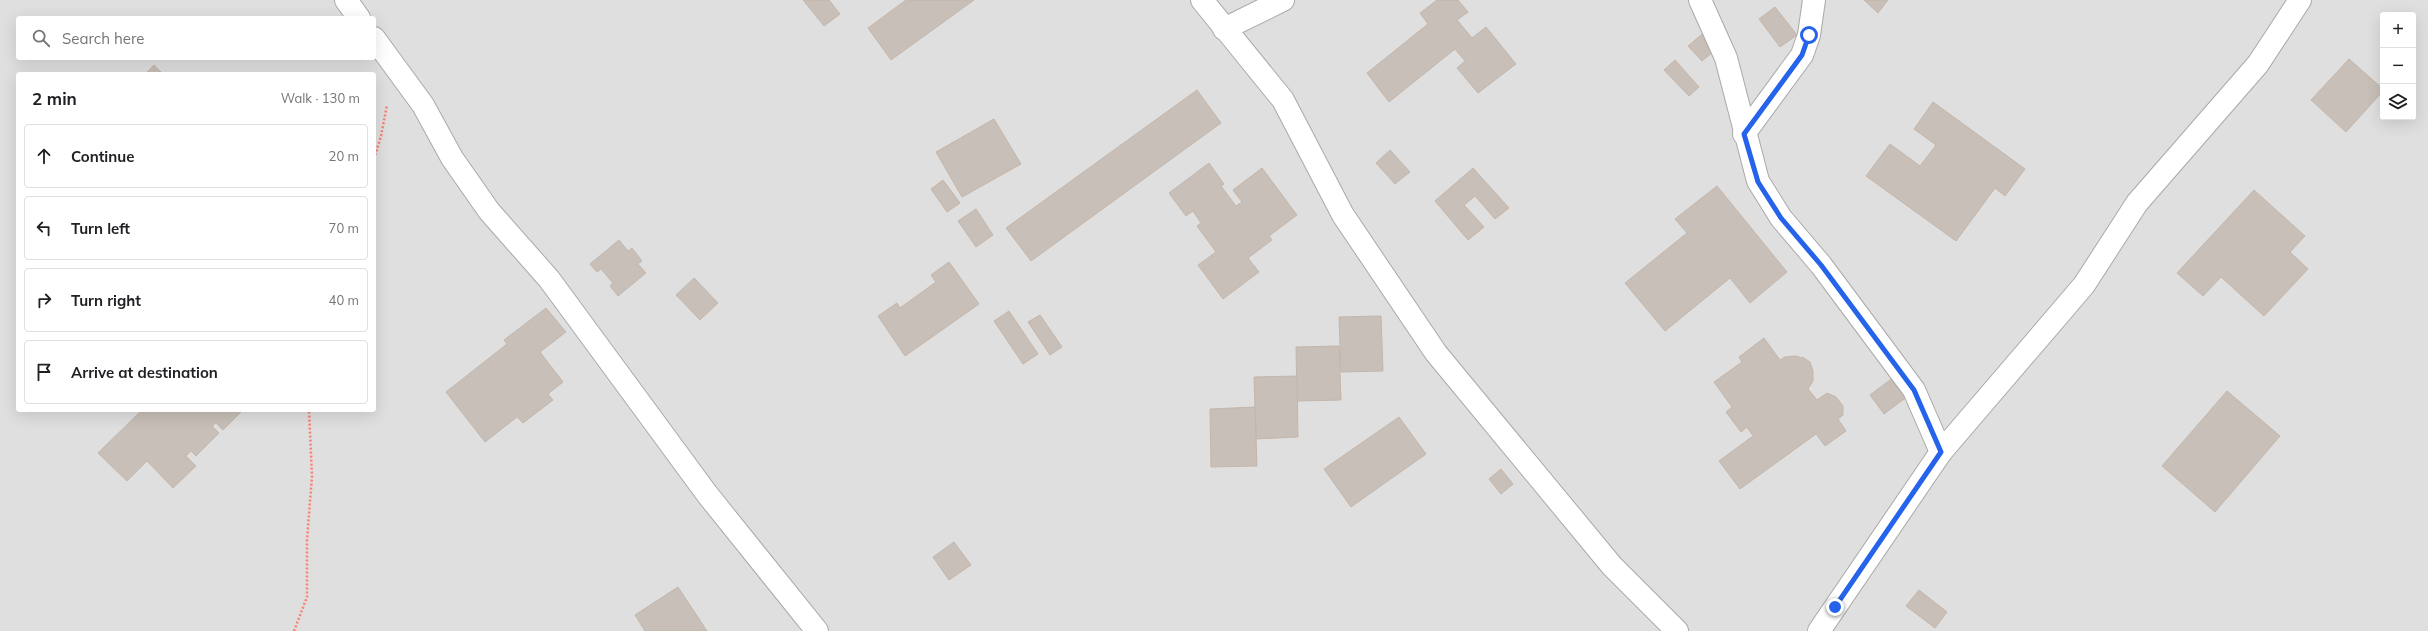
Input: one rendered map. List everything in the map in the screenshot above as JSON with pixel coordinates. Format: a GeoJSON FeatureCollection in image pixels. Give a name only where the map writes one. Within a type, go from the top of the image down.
{"type":"FeatureCollection","features":[{"type":"Feature","properties":{"kind":"street"},"geometry":{"type":"LineString","coordinates":[[1202,0],[1283,100],[1343,215],[1436,352],[1612,566],[1677,631]]}},
{"type":"Feature","properties":{"kind":"street"},"geometry":{"type":"LineString","coordinates":[[1224,29],[1283,0]]}},
{"type":"Feature","properties":{"kind":"street"},"geometry":{"type":"LineString","coordinates":[[1700,0],[1726,58],[1744,134],[1758,182],[1781,218],[1821,265],[1914,390],[1941,452]]}},
{"type":"Feature","properties":{"kind":"street"},"geometry":{"type":"LineString","coordinates":[[1744,134],[1802,55],[1809,35],[1814,0]]}},
{"type":"Feature","properties":{"kind":"street"},"geometry":{"type":"LineString","coordinates":[[1819,631],[1941,452],[2084,285],[2137,203],[2258,64],[2300,0]]}},
{"type":"Feature","properties":{"kind":"street"},"geometry":{"type":"LineString","coordinates":[[376,41],[423,105],[452,158],[489,212],[549,279],[707,494],[817,631]]}},
{"type":"Feature","properties":{"kind":"path"},"geometry":{"type":"LineString","coordinates":[[376,152],[381,136],[394,64]]}},
{"type":"Feature","properties":{"kind":"path"},"geometry":{"type":"LineString","coordinates":[[294,631],[307,597],[307,540],[312,476],[309,412]]}},
{"type":"Feature","properties":{"kind":"shaded area"},"geometry":{"type":"Polygon","coordinates":[[[0,0],[2428,0],[2428,631],[0,631],[0,0]]]}},
{"type":"Feature","properties":{"kind":"building"},"geometry":{"type":"Polygon","coordinates":[[[803,0],[829,0],[840,14],[824,26],[803,0]]]}},
{"type":"Feature","properties":{"kind":"building"},"geometry":{"type":"Polygon","coordinates":[[[906,0],[974,0],[891,60],[868,28],[906,0]]]}},
{"type":"Feature","properties":{"kind":"building"},"geometry":{"type":"Polygon","coordinates":[[[1437,0],[1458,0],[1468,12],[1457,20],[1472,38],[1486,27],[1516,64],[1478,93],[1457,68],[1465,61],[1455,49],[1389,102],[1367,73],[1428,24],[1420,13],[1437,0]]]}},
{"type":"Feature","properties":{"kind":"building"},"geometry":{"type":"Polygon","coordinates":[[[1864,0],[1888,0],[1878,13],[1864,0]]]}},
{"type":"Feature","properties":{"kind":"building"},"geometry":{"type":"Polygon","coordinates":[[[1775,7],[1797,35],[1780,47],[1759,19],[1775,7]]]}},
{"type":"Feature","properties":{"kind":"building"},"geometry":{"type":"Polygon","coordinates":[[[1706,31],[1719,47],[1702,61],[1688,46],[1706,31]]]}},
{"type":"Feature","properties":{"kind":"building"},"geometry":{"type":"Polygon","coordinates":[[[2349,59],[2380,86],[2380,94],[2346,132],[2311,100],[2349,59]]]}},
{"type":"Feature","properties":{"kind":"building"},"geometry":{"type":"Polygon","coordinates":[[[1675,60],[1699,87],[1689,96],[1664,70],[1675,60]]]}},
{"type":"Feature","properties":{"kind":"building"},"geometry":{"type":"Polygon","coordinates":[[[154,65],[161,72],[147,72],[154,65]]]}},
{"type":"Feature","properties":{"kind":"building"},"geometry":{"type":"Polygon","coordinates":[[[1197,90],[1221,123],[1031,261],[1006,228],[1197,90]]]}},
{"type":"Feature","properties":{"kind":"building"},"geometry":{"type":"Polygon","coordinates":[[[1933,102],[2025,169],[2005,196],[1995,188],[1956,241],[1866,176],[1890,144],[1920,166],[1936,145],[1914,129],[1933,102]]]}},
{"type":"Feature","properties":{"kind":"building"},"geometry":{"type":"Polygon","coordinates":[[[994,119],[1021,164],[962,197],[936,152],[994,119]]]}},
{"type":"Feature","properties":{"kind":"building"},"geometry":{"type":"Polygon","coordinates":[[[1390,150],[1410,172],[1395,184],[1376,163],[1390,150]]]}},
{"type":"Feature","properties":{"kind":"building"},"geometry":{"type":"Polygon","coordinates":[[[1209,163],[1224,184],[1221,186],[1236,206],[1242,202],[1233,190],[1262,168],[1297,215],[1269,236],[1272,240],[1248,258],[1259,272],[1223,299],[1198,265],[1216,252],[1197,226],[1201,223],[1193,211],[1186,216],[1169,193],[1209,163]]]}},
{"type":"Feature","properties":{"kind":"building"},"geometry":{"type":"Polygon","coordinates":[[[1473,168],[1509,208],[1495,219],[1475,196],[1464,205],[1484,227],[1468,240],[1435,201],[1473,168]]]}},
{"type":"Feature","properties":{"kind":"building"},"geometry":{"type":"Polygon","coordinates":[[[943,180],[960,203],[947,212],[931,189],[943,180]]]}},
{"type":"Feature","properties":{"kind":"building"},"geometry":{"type":"Polygon","coordinates":[[[1717,186],[1787,272],[1750,303],[1730,278],[1665,331],[1625,283],[1687,233],[1675,219],[1717,186]]]}},
{"type":"Feature","properties":{"kind":"building"},"geometry":{"type":"Polygon","coordinates":[[[2254,190],[2305,236],[2290,252],[2308,269],[2264,316],[2221,277],[2203,296],[2177,273],[2254,190]]]}},
{"type":"Feature","properties":{"kind":"building"},"geometry":{"type":"Polygon","coordinates":[[[976,209],[993,235],[976,247],[958,221],[976,209]]]}},
{"type":"Feature","properties":{"kind":"building"},"geometry":{"type":"Polygon","coordinates":[[[619,240],[628,251],[632,248],[642,261],[638,264],[646,273],[618,296],[610,286],[613,283],[601,269],[597,272],[590,264],[619,240]]]}},
{"type":"Feature","properties":{"kind":"building"},"geometry":{"type":"Polygon","coordinates":[[[949,262],[979,304],[905,356],[878,316],[897,303],[900,308],[936,282],[931,275],[949,262]]]}},
{"type":"Feature","properties":{"kind":"building"},"geometry":{"type":"Polygon","coordinates":[[[694,278],[718,303],[700,320],[676,295],[694,278]]]}},
{"type":"Feature","properties":{"kind":"building"},"geometry":{"type":"Polygon","coordinates":[[[546,308],[566,332],[540,352],[563,382],[548,394],[553,400],[523,423],[517,417],[485,442],[446,392],[507,344],[504,340],[546,308]]]}},
{"type":"Feature","properties":{"kind":"building"},"geometry":{"type":"Polygon","coordinates":[[[1009,311],[1038,354],[1023,364],[994,321],[1009,311]]]}},
{"type":"Feature","properties":{"kind":"building"},"geometry":{"type":"Polygon","coordinates":[[[1040,315],[1062,347],[1050,355],[1028,322],[1040,315]]]}},
{"type":"Feature","properties":{"kind":"building"},"geometry":{"type":"Polygon","coordinates":[[[1381,316],[1383,371],[1341,372],[1339,317],[1381,316]]]}},
{"type":"Feature","properties":{"kind":"building"},"geometry":{"type":"Polygon","coordinates":[[[1764,338],[1780,360],[1785,357],[1795,356],[1804,358],[1810,362],[1813,371],[1813,381],[1808,389],[1817,400],[1827,393],[1836,397],[1843,406],[1843,415],[1838,419],[1846,431],[1825,446],[1816,434],[1740,489],[1719,461],[1753,436],[1747,427],[1741,432],[1726,412],[1732,407],[1714,382],[1742,362],[1739,357],[1764,338]]]}},
{"type":"Feature","properties":{"kind":"building"},"geometry":{"type":"Polygon","coordinates":[[[1339,346],[1341,400],[1297,401],[1296,347],[1339,346]]]}},
{"type":"Feature","properties":{"kind":"building"},"geometry":{"type":"Polygon","coordinates":[[[1297,376],[1298,437],[1256,439],[1254,377],[1297,376]]]}},
{"type":"Feature","properties":{"kind":"building"},"geometry":{"type":"Polygon","coordinates":[[[1894,377],[1908,396],[1884,414],[1870,395],[1894,377]]]}},
{"type":"Feature","properties":{"kind":"building"},"geometry":{"type":"Polygon","coordinates":[[[2227,391],[2280,436],[2215,512],[2162,466],[2227,391]]]}},
{"type":"Feature","properties":{"kind":"building"},"geometry":{"type":"Polygon","coordinates":[[[1255,407],[1257,466],[1211,467],[1210,409],[1255,407]]]}},
{"type":"Feature","properties":{"kind":"building"},"geometry":{"type":"Polygon","coordinates":[[[140,412],[241,412],[223,430],[216,423],[212,426],[219,433],[196,456],[191,451],[186,456],[196,466],[173,488],[147,461],[127,481],[98,453],[140,412]]]}},
{"type":"Feature","properties":{"kind":"building"},"geometry":{"type":"Polygon","coordinates":[[[1399,417],[1426,454],[1351,507],[1324,469],[1399,417]]]}},
{"type":"Feature","properties":{"kind":"building"},"geometry":{"type":"Polygon","coordinates":[[[1501,469],[1513,484],[1501,494],[1489,479],[1501,469]]]}},
{"type":"Feature","properties":{"kind":"building"},"geometry":{"type":"Polygon","coordinates":[[[954,542],[971,565],[949,580],[933,557],[954,542]]]}},
{"type":"Feature","properties":{"kind":"building"},"geometry":{"type":"Polygon","coordinates":[[[678,587],[707,631],[645,631],[635,615],[678,587]]]}},
{"type":"Feature","properties":{"kind":"building"},"geometry":{"type":"Polygon","coordinates":[[[1919,590],[1947,612],[1935,628],[1906,606],[1919,590]]]}},
{"type":"Feature","properties":{"kind":"route"},"geometry":{"type":"LineString","coordinates":[[1809,35],[1802,55],[1744,134],[1758,182],[1781,218],[1821,265],[1914,390],[1924,409],[1941,452],[1835,607]]}}]}
